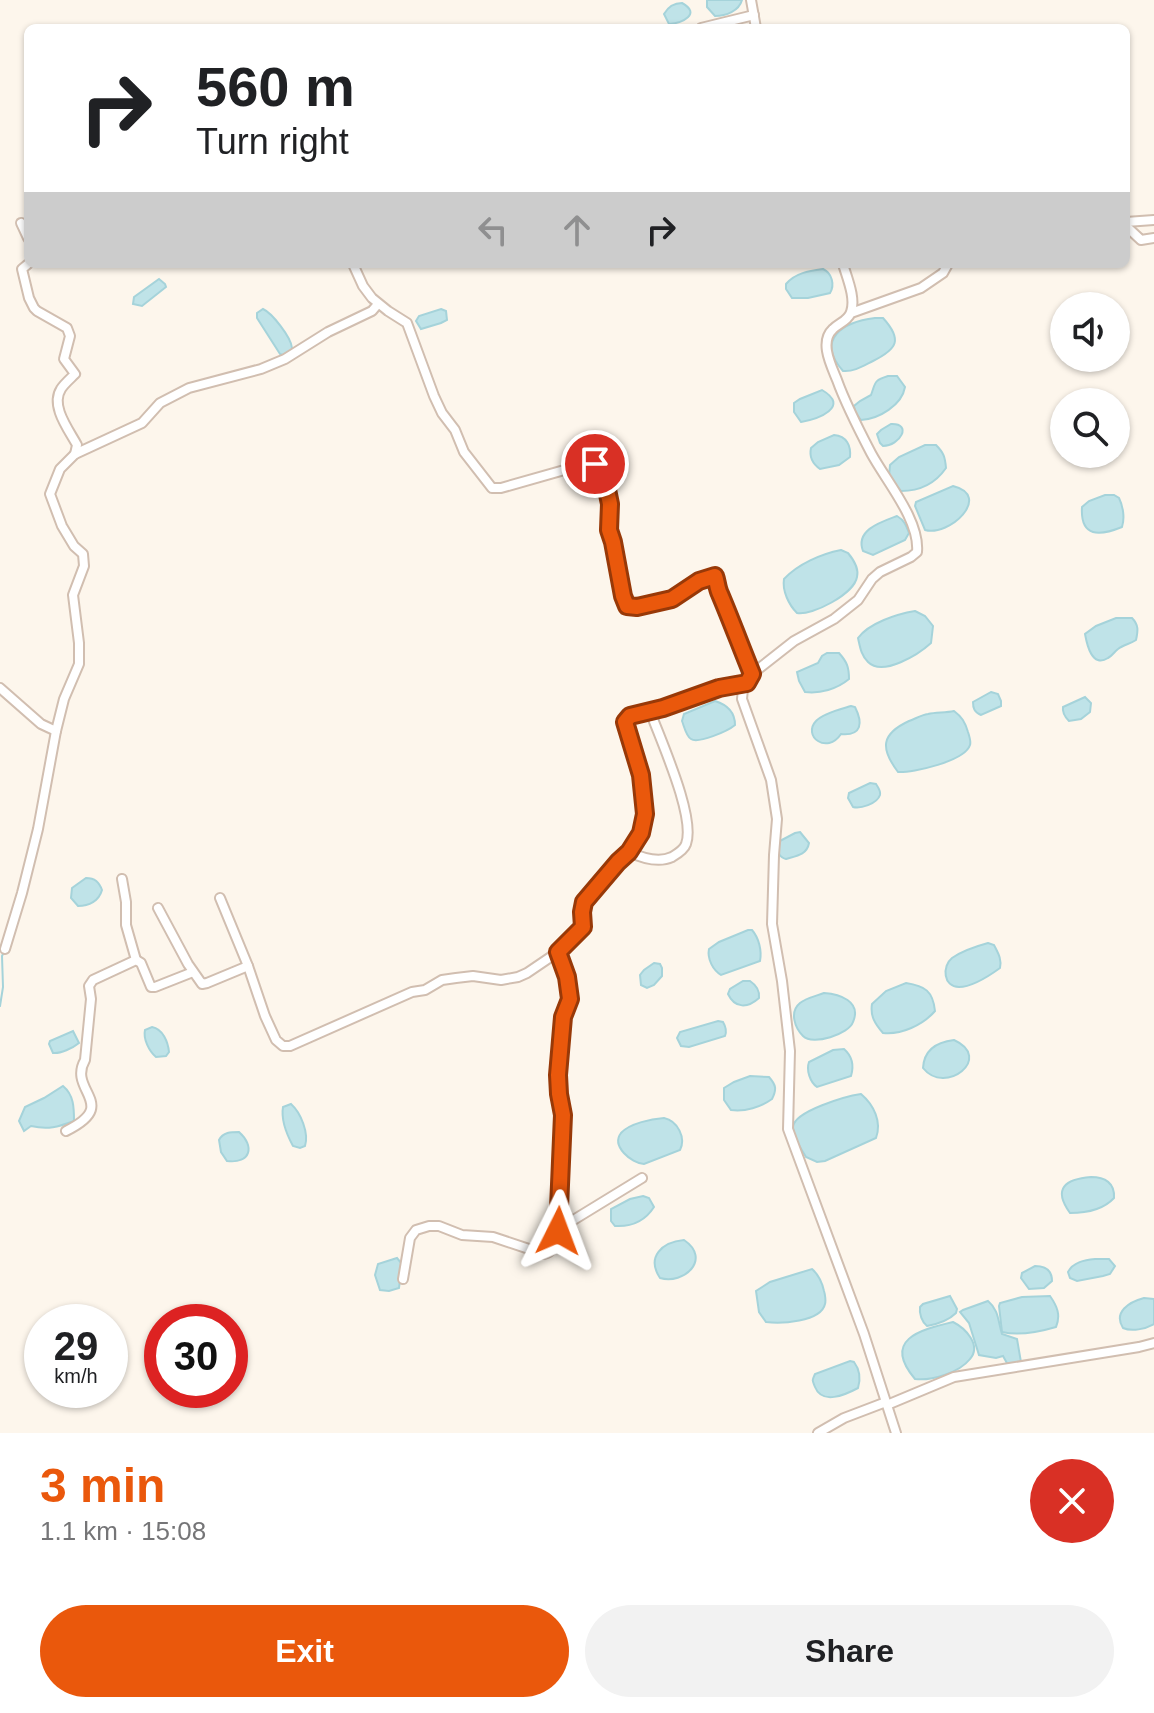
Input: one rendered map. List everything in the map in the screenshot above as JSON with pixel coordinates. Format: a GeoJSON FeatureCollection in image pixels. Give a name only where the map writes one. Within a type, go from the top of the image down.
{"type":"FeatureCollection","features":[{"type":"Feature","properties":{"kind":"street"},"geometry":{"type":"LineString","coordinates":[[751,0],[755,24]]}},
{"type":"Feature","properties":{"kind":"street"},"geometry":{"type":"LineString","coordinates":[[717,24],[754,15]]}},
{"type":"Feature","properties":{"kind":"street"},"geometry":{"type":"LineString","coordinates":[[1130,223],[1154,220]]}},
{"type":"Feature","properties":{"kind":"street"},"geometry":{"type":"LineString","coordinates":[[21,223],[24,229]]}},
{"type":"Feature","properties":{"kind":"street"},"geometry":{"type":"LineString","coordinates":[[1130,228],[1141,240],[1154,238]]}},
{"type":"Feature","properties":{"kind":"street"},"geometry":{"type":"LineString","coordinates":[[24,267],[31,303],[37,311],[67,328],[70,336],[64,359],[75,374],[59,390],[57,400],[77,445],[75,454]]}},
{"type":"Feature","properties":{"kind":"street"},"geometry":{"type":"LineString","coordinates":[[355,268],[363,286],[378,304],[407,323],[442,413],[455,430],[464,452],[492,488],[589,463],[599,467],[610,504],[609,530],[627,606],[637,607],[672,599],[699,581],[715,576],[752,674]]}},
{"type":"Feature","properties":{"kind":"street"},"geometry":{"type":"LineString","coordinates":[[844,268],[852,299],[851,313]]}},
{"type":"Feature","properties":{"kind":"street"},"geometry":{"type":"LineString","coordinates":[[896,1433],[864,1334],[788,1129],[790,1051],[772,924],[777,819],[771,780],[742,699],[743,689],[752,674],[794,641],[834,619],[858,600],[880,572],[917,552],[914,527],[871,453],[838,384],[826,339],[851,313],[921,288],[946,268]]}},
{"type":"Feature","properties":{"kind":"street"},"geometry":{"type":"LineString","coordinates":[[5,949],[38,829],[64,699],[79,664],[73,595],[84,566],[83,554],[62,526],[50,494],[60,469],[75,454],[142,423],[160,403],[189,388],[261,369],[285,359],[328,332],[372,311],[378,304]]}},
{"type":"Feature","properties":{"kind":"street"},"geometry":{"type":"LineString","coordinates":[[220,898],[265,1016],[276,1040],[283,1046],[290,1046],[412,992],[432,987],[442,980],[473,976],[501,980],[518,977],[558,952],[583,927],[584,902],[629,852],[641,833],[645,814],[641,775],[625,722],[630,716],[719,688],[747,683]]}},
{"type":"Feature","properties":{"kind":"street"},"geometry":{"type":"LineString","coordinates":[[0,688],[41,724],[56,731]]}},
{"type":"Feature","properties":{"kind":"street"},"geometry":{"type":"LineString","coordinates":[[629,852],[651,859],[667,859],[686,845],[686,817],[681,795],[650,711]]}},
{"type":"Feature","properties":{"kind":"street"},"geometry":{"type":"LineString","coordinates":[[122,879],[126,925],[136,960],[141,963],[151,987],[193,972]]}},
{"type":"Feature","properties":{"kind":"street"},"geometry":{"type":"LineString","coordinates":[[158,908],[202,984],[248,966]]}},
{"type":"Feature","properties":{"kind":"street"},"geometry":{"type":"LineString","coordinates":[[403,1279],[410,1238],[423,1227],[439,1226],[462,1235],[493,1237],[544,1254],[555,1247],[563,1115],[558,1075],[563,1017],[570,999],[567,977],[558,952]]}},
{"type":"Feature","properties":{"kind":"street"},"geometry":{"type":"LineString","coordinates":[[66,1131],[82,1123],[92,1107],[81,1068],[85,1060],[91,999],[89,986],[93,980],[136,960]]}},
{"type":"Feature","properties":{"kind":"street"},"geometry":{"type":"LineString","coordinates":[[558,1231],[642,1178]]}},
{"type":"Feature","properties":{"kind":"street"},"geometry":{"type":"LineString","coordinates":[[818,1433],[844,1418],[954,1377],[1154,1343]]}},
{"type":"Feature","properties":{"kind":"water"},"geometry":{"type":"Polygon","coordinates":[[[707,0],[742,0],[732,12],[715,16],[707,7],[707,0]]]}},
{"type":"Feature","properties":{"kind":"water"},"geometry":{"type":"Polygon","coordinates":[[[682,3],[688,7],[690,14],[684,20],[669,24],[664,14],[667,9],[682,3]]]}},
{"type":"Feature","properties":{"kind":"water"},"geometry":{"type":"Polygon","coordinates":[[[823,269],[832,280],[830,293],[792,298],[786,289],[790,280],[803,273],[823,269]]]}},
{"type":"Feature","properties":{"kind":"water"},"geometry":{"type":"Polygon","coordinates":[[[159,279],[166,287],[142,306],[133,304],[134,297],[159,279]]]}},
{"type":"Feature","properties":{"kind":"water"},"geometry":{"type":"Polygon","coordinates":[[[263,309],[285,332],[291,343],[290,354],[280,354],[257,318],[257,313],[263,309]]]}},
{"type":"Feature","properties":{"kind":"water"},"geometry":{"type":"Polygon","coordinates":[[[441,309],[446,311],[447,320],[421,329],[416,321],[419,316],[441,309]]]}},
{"type":"Feature","properties":{"kind":"water"},"geometry":{"type":"Polygon","coordinates":[[[883,318],[893,332],[892,348],[862,367],[843,371],[832,350],[836,334],[853,323],[883,318]]]}},
{"type":"Feature","properties":{"kind":"water"},"geometry":{"type":"Polygon","coordinates":[[[897,376],[905,387],[903,394],[895,405],[882,414],[861,420],[854,406],[871,395],[877,381],[897,376]]]}},
{"type":"Feature","properties":{"kind":"water"},"geometry":{"type":"Polygon","coordinates":[[[822,390],[830,396],[833,407],[823,415],[801,422],[794,412],[794,403],[822,390]]]}},
{"type":"Feature","properties":{"kind":"water"},"geometry":{"type":"Polygon","coordinates":[[[891,424],[901,427],[902,435],[895,442],[883,446],[877,434],[891,424]]]}},
{"type":"Feature","properties":{"kind":"water"},"geometry":{"type":"Polygon","coordinates":[[[834,435],[847,442],[850,457],[839,465],[820,469],[812,460],[811,448],[834,435]]]}},
{"type":"Feature","properties":{"kind":"water"},"geometry":{"type":"Polygon","coordinates":[[[925,445],[939,448],[944,455],[946,468],[926,486],[901,491],[889,477],[890,465],[899,457],[925,445]]]}},
{"type":"Feature","properties":{"kind":"water"},"geometry":{"type":"Polygon","coordinates":[[[953,486],[964,491],[969,498],[963,514],[945,527],[935,531],[925,530],[916,502],[953,486]]]}},
{"type":"Feature","properties":{"kind":"water"},"geometry":{"type":"Polygon","coordinates":[[[1105,495],[1119,498],[1123,512],[1122,527],[1093,532],[1084,524],[1082,507],[1105,495]]]}},
{"type":"Feature","properties":{"kind":"water"},"geometry":{"type":"Polygon","coordinates":[[[897,516],[909,533],[905,540],[873,555],[863,551],[866,532],[897,516]]]}},
{"type":"Feature","properties":{"kind":"water"},"geometry":{"type":"Polygon","coordinates":[[[841,550],[848,553],[855,564],[857,577],[854,584],[832,602],[812,611],[797,613],[787,598],[784,579],[810,560],[841,550]]]}},
{"type":"Feature","properties":{"kind":"water"},"geometry":{"type":"Polygon","coordinates":[[[915,611],[925,616],[933,626],[931,643],[910,658],[891,665],[882,667],[868,662],[862,654],[858,638],[884,620],[915,611]]]}},
{"type":"Feature","properties":{"kind":"water"},"geometry":{"type":"Polygon","coordinates":[[[1116,618],[1132,618],[1137,628],[1136,640],[1108,658],[1098,660],[1091,654],[1085,634],[1116,618]]]}},
{"type":"Feature","properties":{"kind":"water"},"geometry":{"type":"Polygon","coordinates":[[[827,653],[842,656],[849,679],[828,690],[805,692],[797,672],[818,663],[827,653]]]}},
{"type":"Feature","properties":{"kind":"water"},"geometry":{"type":"Polygon","coordinates":[[[991,692],[998,694],[1001,706],[981,715],[977,713],[973,702],[991,692]]]}},
{"type":"Feature","properties":{"kind":"water"},"geometry":{"type":"Polygon","coordinates":[[[1085,697],[1091,703],[1090,712],[1081,719],[1069,721],[1063,707],[1085,697]]]}},
{"type":"Feature","properties":{"kind":"water"},"geometry":{"type":"Polygon","coordinates":[[[715,701],[730,710],[735,725],[706,738],[691,739],[682,721],[684,714],[715,701]]]}},
{"type":"Feature","properties":{"kind":"water"},"geometry":{"type":"Polygon","coordinates":[[[855,707],[859,718],[857,731],[841,734],[829,743],[814,737],[812,727],[819,718],[855,707]]]}},
{"type":"Feature","properties":{"kind":"water"},"geometry":{"type":"Polygon","coordinates":[[[954,711],[963,720],[968,733],[970,744],[966,751],[938,765],[898,772],[886,749],[886,742],[893,731],[923,715],[954,711]]]}},
{"type":"Feature","properties":{"kind":"water"},"geometry":{"type":"Polygon","coordinates":[[[870,783],[876,784],[880,794],[876,801],[853,807],[849,793],[870,783]]]}},
{"type":"Feature","properties":{"kind":"water"},"geometry":{"type":"Polygon","coordinates":[[[800,832],[809,843],[806,850],[786,859],[779,855],[778,842],[800,832]]]}},
{"type":"Feature","properties":{"kind":"water"},"geometry":{"type":"Polygon","coordinates":[[[86,878],[96,881],[102,890],[93,902],[78,906],[71,898],[72,888],[86,878]]]}},
{"type":"Feature","properties":{"kind":"water"},"geometry":{"type":"Polygon","coordinates":[[[752,930],[758,941],[760,961],[721,975],[711,964],[709,949],[752,930]]]}},
{"type":"Feature","properties":{"kind":"water"},"geometry":{"type":"Polygon","coordinates":[[[988,943],[994,945],[997,951],[1000,968],[970,985],[959,987],[950,984],[946,971],[952,958],[988,943]]]}},
{"type":"Feature","properties":{"kind":"water"},"geometry":{"type":"Polygon","coordinates":[[[654,963],[660,964],[662,976],[647,988],[641,985],[640,975],[654,963]]]}},
{"type":"Feature","properties":{"kind":"water"},"geometry":{"type":"Polygon","coordinates":[[[743,981],[754,984],[759,995],[746,1005],[734,1002],[728,994],[730,989],[743,981]]]}},
{"type":"Feature","properties":{"kind":"water"},"geometry":{"type":"Polygon","coordinates":[[[906,983],[927,991],[935,1011],[911,1028],[883,1033],[874,1020],[872,1004],[886,991],[906,983]]]}},
{"type":"Feature","properties":{"kind":"water"},"geometry":{"type":"Polygon","coordinates":[[[824,993],[842,997],[852,1004],[853,1022],[845,1031],[830,1037],[808,1039],[798,1029],[794,1020],[795,1011],[802,1001],[824,993]]]}},
{"type":"Feature","properties":{"kind":"water"},"geometry":{"type":"Polygon","coordinates":[[[718,1021],[725,1026],[725,1036],[689,1047],[681,1046],[677,1038],[680,1032],[718,1021]]]}},
{"type":"Feature","properties":{"kind":"water"},"geometry":{"type":"Polygon","coordinates":[[[152,1027],[159,1030],[166,1040],[169,1052],[166,1056],[156,1057],[147,1045],[145,1030],[152,1027]]]}},
{"type":"Feature","properties":{"kind":"water"},"geometry":{"type":"Polygon","coordinates":[[[73,1031],[79,1043],[53,1053],[50,1041],[73,1031]]]}},
{"type":"Feature","properties":{"kind":"water"},"geometry":{"type":"Polygon","coordinates":[[[954,1040],[965,1048],[969,1056],[968,1064],[953,1076],[932,1076],[923,1068],[929,1051],[954,1040]]]}},
{"type":"Feature","properties":{"kind":"water"},"geometry":{"type":"Polygon","coordinates":[[[844,1049],[852,1061],[851,1076],[817,1087],[809,1076],[809,1062],[833,1050],[844,1049]]]}},
{"type":"Feature","properties":{"kind":"water"},"geometry":{"type":"Polygon","coordinates":[[[750,1076],[769,1077],[775,1087],[772,1099],[753,1108],[731,1110],[724,1100],[724,1088],[750,1076]]]}},
{"type":"Feature","properties":{"kind":"water"},"geometry":{"type":"Polygon","coordinates":[[[63,1086],[71,1098],[74,1121],[53,1127],[31,1126],[24,1131],[19,1121],[25,1107],[63,1086]]]}},
{"type":"Feature","properties":{"kind":"water"},"geometry":{"type":"Polygon","coordinates":[[[861,1094],[876,1114],[876,1138],[825,1161],[817,1162],[806,1157],[794,1135],[796,1121],[822,1105],[861,1094]]]}},
{"type":"Feature","properties":{"kind":"water"},"geometry":{"type":"Polygon","coordinates":[[[291,1104],[305,1129],[305,1146],[300,1148],[293,1146],[284,1122],[283,1107],[291,1104]]]}},
{"type":"Feature","properties":{"kind":"water"},"geometry":{"type":"Polygon","coordinates":[[[664,1118],[680,1131],[680,1150],[644,1164],[634,1161],[620,1148],[619,1138],[625,1130],[641,1122],[664,1118]]]}},
{"type":"Feature","properties":{"kind":"water"},"geometry":{"type":"Polygon","coordinates":[[[230,1132],[239,1132],[247,1143],[248,1153],[241,1160],[227,1161],[221,1152],[219,1140],[230,1132]]]}},
{"type":"Feature","properties":{"kind":"water"},"geometry":{"type":"Polygon","coordinates":[[[1091,1177],[1108,1182],[1113,1188],[1114,1198],[1094,1210],[1070,1213],[1062,1197],[1064,1186],[1091,1177]]]}},
{"type":"Feature","properties":{"kind":"water"},"geometry":{"type":"Polygon","coordinates":[[[643,1196],[649,1198],[654,1207],[650,1212],[637,1222],[615,1226],[611,1221],[611,1209],[643,1196]]]}},
{"type":"Feature","properties":{"kind":"water"},"geometry":{"type":"Polygon","coordinates":[[[684,1240],[695,1255],[692,1269],[678,1278],[660,1278],[655,1263],[658,1252],[669,1244],[684,1240]]]}},
{"type":"Feature","properties":{"kind":"water"},"geometry":{"type":"Polygon","coordinates":[[[397,1258],[402,1264],[399,1288],[380,1290],[375,1275],[378,1264],[397,1258]]]}},
{"type":"Feature","properties":{"kind":"water"},"geometry":{"type":"Polygon","coordinates":[[[1095,1259],[1109,1259],[1115,1266],[1110,1274],[1077,1281],[1070,1278],[1068,1272],[1073,1266],[1095,1259]]]}},
{"type":"Feature","properties":{"kind":"water"},"geometry":{"type":"Polygon","coordinates":[[[1035,1266],[1047,1269],[1052,1281],[1044,1288],[1029,1289],[1021,1278],[1022,1273],[1035,1266]]]}},
{"type":"Feature","properties":{"kind":"water"},"geometry":{"type":"Polygon","coordinates":[[[812,1269],[820,1279],[824,1292],[822,1310],[799,1320],[766,1322],[759,1312],[756,1291],[770,1282],[812,1269]]]}},
{"type":"Feature","properties":{"kind":"water"},"geometry":{"type":"Polygon","coordinates":[[[950,1296],[956,1313],[943,1322],[927,1326],[921,1318],[920,1307],[950,1296]]]}},
{"type":"Feature","properties":{"kind":"water"},"geometry":{"type":"Polygon","coordinates":[[[1050,1296],[1058,1311],[1056,1327],[1029,1333],[1002,1332],[1000,1303],[1022,1297],[1050,1296]]]}},
{"type":"Feature","properties":{"kind":"water"},"geometry":{"type":"Polygon","coordinates":[[[1144,1298],[1154,1299],[1154,1324],[1138,1329],[1123,1328],[1120,1317],[1124,1308],[1144,1298]]]}},
{"type":"Feature","properties":{"kind":"water"},"geometry":{"type":"Polygon","coordinates":[[[988,1301],[996,1312],[1002,1334],[1017,1339],[1021,1362],[1008,1365],[1003,1356],[979,1355],[969,1323],[960,1312],[988,1301]]]}},
{"type":"Feature","properties":{"kind":"water"},"geometry":{"type":"Polygon","coordinates":[[[953,1322],[967,1333],[973,1343],[970,1359],[944,1375],[915,1379],[902,1355],[904,1346],[917,1333],[953,1322]]]}},
{"type":"Feature","properties":{"kind":"water"},"geometry":{"type":"Polygon","coordinates":[[[850,1361],[859,1371],[858,1388],[834,1397],[818,1392],[813,1381],[815,1374],[850,1361]]]}},
{"type":"Feature","properties":{"kind":"waterway"},"geometry":{"type":"LineString","coordinates":[[0,1006],[4,952]]}},
{"type":"Feature","properties":{"kind":"route"},"geometry":{"type":"LineString","coordinates":[[558,1231],[563,1115],[558,1075],[563,1017],[570,999],[567,977],[558,952],[583,927],[584,902],[629,852],[641,833],[645,814],[641,775],[625,722],[630,716],[719,688],[747,683],[752,674],[715,576],[699,581],[672,599],[637,607],[627,606],[624,602],[609,530],[610,504],[605,480],[603,472],[595,464]]}}]}
